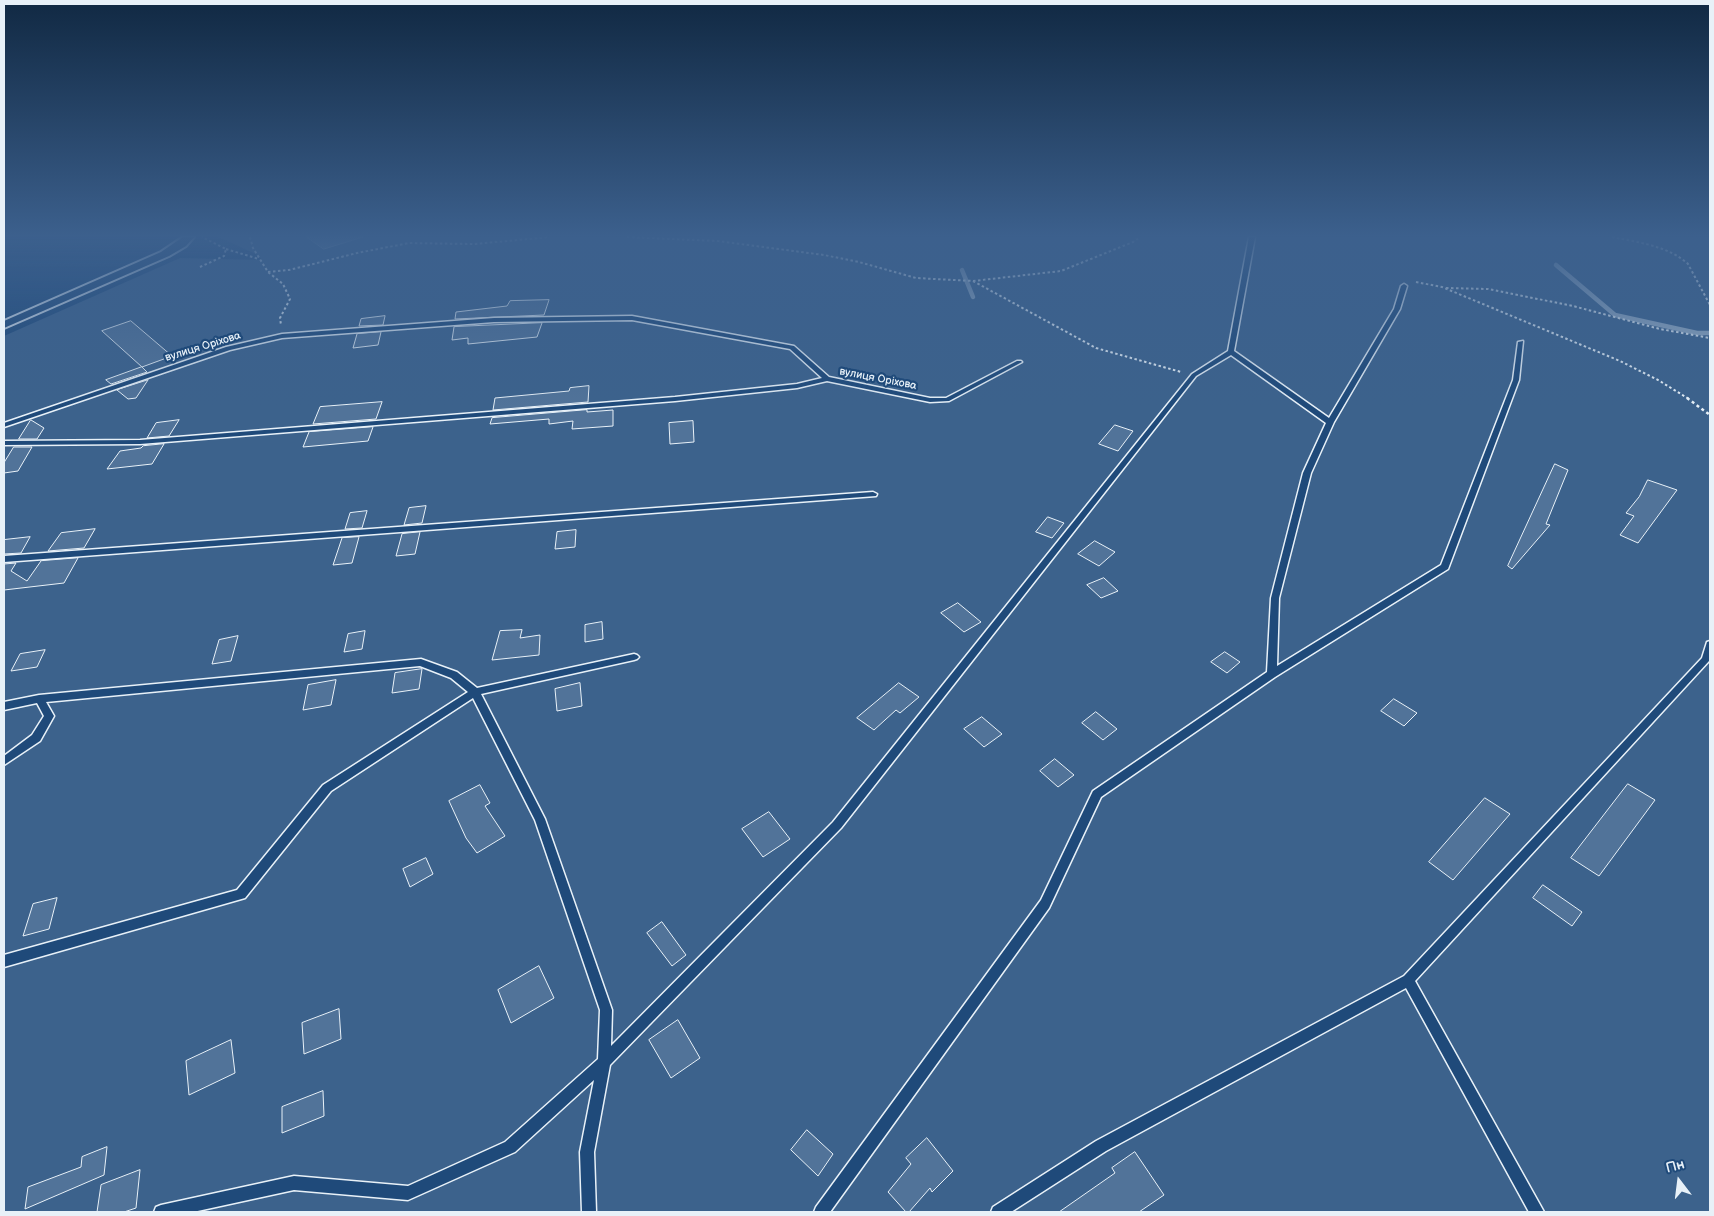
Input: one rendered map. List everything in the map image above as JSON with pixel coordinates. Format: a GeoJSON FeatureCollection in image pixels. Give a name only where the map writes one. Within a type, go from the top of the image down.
{"type":"FeatureCollection","features":[{"type":"Feature","properties":{"kind":"street"},"geometry":{"type":"LineString","coordinates":[[4,325],[75,294]]}},
{"type":"Feature","properties":{"kind":"lane"},"geometry":{"type":"LineString","coordinates":[[161,1212],[294,1183],[408,1193],[510,1148],[604,1062],[837,825],[1194,375],[1231,352],[1242,294]]}},
{"type":"Feature","properties":{"kind":"lane"},"geometry":{"type":"LineString","coordinates":[[1272,674],[1275,598],[1307,473],[1330,422],[1397,309],[1402,294]]}},
{"type":"Feature","properties":{"kind":"lane","name":"вулиця Оріхова"},"geometry":{"type":"LineString","coordinates":[[4,425],[228,348],[282,336],[494,320],[632,318],[792,346],[827,379],[930,400],[947,400],[1018,362]]}},
{"type":"Feature","properties":{"kind":"lane"},"geometry":{"type":"LineString","coordinates":[[821,1212],[1045,904],[1097,794],[1272,674],[1445,567],[1516,380],[1521,342]]}},
{"type":"Feature","properties":{"kind":"lane"},"geometry":{"type":"LineString","coordinates":[[1231,352],[1330,422]]}},
{"type":"Feature","properties":{"kind":"lane"},"geometry":{"type":"LineString","coordinates":[[4,443],[160,440],[676,399],[797,386],[827,379]]}},
{"type":"Feature","properties":{"kind":"lane"},"geometry":{"type":"LineString","coordinates":[[4,559],[873,494]]}},
{"type":"Feature","properties":{"kind":"lane"},"geometry":{"type":"LineString","coordinates":[[998,1212],[1101,1146],[1408,980],[1706,659],[1710,644]]}},
{"type":"Feature","properties":{"kind":"lane"},"geometry":{"type":"LineString","coordinates":[[4,961],[241,894],[327,788],[475,692],[634,657]]}},
{"type":"Feature","properties":{"kind":"lane"},"geometry":{"type":"LineString","coordinates":[[4,706],[39,699],[421,662],[454,675],[475,692],[540,820],[606,1010],[604,1062],[587,1152],[589,1212]]}},
{"type":"Feature","properties":{"kind":"lane"},"geometry":{"type":"LineString","coordinates":[[4,761],[36,738],[48,716],[39,699]]}},
{"type":"Feature","properties":{"kind":"lane"},"geometry":{"type":"LineString","coordinates":[[1408,980],[1537,1212]]}},
{"type":"Feature","properties":{"kind":"path"},"geometry":{"type":"LineString","coordinates":[[282,336],[280,318],[290,299],[288,294]]}},
{"type":"Feature","properties":{"kind":"path"},"geometry":{"type":"LineString","coordinates":[[995,294],[1096,348],[1194,375]]}},
{"type":"Feature","properties":{"kind":"path"},"geometry":{"type":"LineString","coordinates":[[1458,294],[1603,353],[1653,378],[1699,406],[1710,415]]}},
{"type":"Feature","properties":{"kind":"path"},"geometry":{"type":"LineString","coordinates":[[1512,294],[1573,306],[1660,329],[1710,338]]}},
{"type":"Feature","properties":{"kind":"path"},"geometry":{"type":"LineString","coordinates":[[1702,294],[1710,305]]}},
{"type":"Feature","properties":{"kind":"shaded area"},"geometry":{"type":"Polygon","coordinates":[[[99,294],[1710,294],[1710,1212],[4,1212],[4,336],[99,294]]]}},
{"type":"Feature","properties":{"kind":"building"},"geometry":{"type":"Polygon","coordinates":[[[549,300],[544,315],[455,319],[456,312],[507,306],[510,301],[549,300]]]}},
{"type":"Feature","properties":{"kind":"building"},"geometry":{"type":"Polygon","coordinates":[[[385,316],[383,325],[359,326],[361,319],[385,316]]]}},
{"type":"Feature","properties":{"kind":"building"},"geometry":{"type":"Polygon","coordinates":[[[131,321],[172,356],[142,367],[102,331],[131,321]]]}},
{"type":"Feature","properties":{"kind":"building"},"geometry":{"type":"Polygon","coordinates":[[[542,323],[537,337],[468,344],[468,338],[452,340],[454,327],[542,323]]]}},
{"type":"Feature","properties":{"kind":"building"},"geometry":{"type":"Polygon","coordinates":[[[381,332],[378,345],[353,348],[357,334],[381,332]]]}},
{"type":"Feature","properties":{"kind":"building"},"geometry":{"type":"Polygon","coordinates":[[[142,367],[147,372],[111,384],[106,380],[142,367]]]}},
{"type":"Feature","properties":{"kind":"building"},"geometry":{"type":"Polygon","coordinates":[[[148,380],[136,398],[128,399],[117,390],[148,380]]]}},
{"type":"Feature","properties":{"kind":"building"},"geometry":{"type":"Polygon","coordinates":[[[589,386],[588,402],[493,410],[495,398],[569,391],[570,388],[589,386]]]}},
{"type":"Feature","properties":{"kind":"building"},"geometry":{"type":"Polygon","coordinates":[[[382,402],[376,419],[313,424],[320,407],[382,402]]]}},
{"type":"Feature","properties":{"kind":"building"},"geometry":{"type":"Polygon","coordinates":[[[587,410],[587,412],[613,410],[613,426],[572,429],[573,421],[549,424],[549,419],[490,424],[492,418],[587,410]]]}},
{"type":"Feature","properties":{"kind":"building"},"geometry":{"type":"Polygon","coordinates":[[[31,420],[44,428],[37,439],[19,439],[31,420]]]}},
{"type":"Feature","properties":{"kind":"building"},"geometry":{"type":"Polygon","coordinates":[[[179,420],[169,436],[147,438],[156,423],[179,420]]]}},
{"type":"Feature","properties":{"kind":"building"},"geometry":{"type":"Polygon","coordinates":[[[693,421],[694,442],[670,444],[669,423],[693,421]]]}},
{"type":"Feature","properties":{"kind":"building"},"geometry":{"type":"Polygon","coordinates":[[[1115,425],[1133,431],[1118,451],[1099,444],[1115,425]]]}},
{"type":"Feature","properties":{"kind":"building"},"geometry":{"type":"Polygon","coordinates":[[[373,427],[368,441],[303,447],[309,432],[373,427]]]}},
{"type":"Feature","properties":{"kind":"building"},"geometry":{"type":"Polygon","coordinates":[[[164,444],[152,464],[107,469],[120,451],[164,444]]]}},
{"type":"Feature","properties":{"kind":"building"},"geometry":{"type":"Polygon","coordinates":[[[14,447],[32,447],[18,471],[4,473],[4,463],[14,447]]]}},
{"type":"Feature","properties":{"kind":"building"},"geometry":{"type":"Polygon","coordinates":[[[1555,464],[1568,470],[1546,524],[1550,525],[1512,569],[1508,566],[1555,464]]]}},
{"type":"Feature","properties":{"kind":"building"},"geometry":{"type":"Polygon","coordinates":[[[1648,480],[1677,490],[1638,543],[1620,535],[1634,516],[1626,513],[1639,497],[1648,480]]]}},
{"type":"Feature","properties":{"kind":"building"},"geometry":{"type":"Polygon","coordinates":[[[426,506],[422,523],[404,525],[409,508],[426,506]]]}},
{"type":"Feature","properties":{"kind":"building"},"geometry":{"type":"Polygon","coordinates":[[[367,511],[362,528],[345,529],[350,513],[367,511]]]}},
{"type":"Feature","properties":{"kind":"building"},"geometry":{"type":"Polygon","coordinates":[[[1048,517],[1064,523],[1052,538],[1036,532],[1048,517]]]}},
{"type":"Feature","properties":{"kind":"building"},"geometry":{"type":"Polygon","coordinates":[[[95,529],[84,548],[48,551],[61,533],[95,529]]]}},
{"type":"Feature","properties":{"kind":"building"},"geometry":{"type":"Polygon","coordinates":[[[576,530],[575,547],[555,549],[557,532],[576,530]]]}},
{"type":"Feature","properties":{"kind":"building"},"geometry":{"type":"Polygon","coordinates":[[[420,532],[415,554],[396,556],[402,534],[420,532]]]}},
{"type":"Feature","properties":{"kind":"building"},"geometry":{"type":"Polygon","coordinates":[[[30,537],[21,553],[4,554],[4,540],[30,537]]]}},
{"type":"Feature","properties":{"kind":"building"},"geometry":{"type":"Polygon","coordinates":[[[359,537],[352,563],[333,565],[342,538],[359,537]]]}},
{"type":"Feature","properties":{"kind":"building"},"geometry":{"type":"Polygon","coordinates":[[[1095,541],[1115,552],[1099,566],[1078,554],[1095,541]]]}},
{"type":"Feature","properties":{"kind":"building"},"geometry":{"type":"Polygon","coordinates":[[[78,558],[64,583],[4,590],[4,564],[16,563],[11,571],[27,581],[41,561],[78,558]]]}},
{"type":"Feature","properties":{"kind":"building"},"geometry":{"type":"Polygon","coordinates":[[[1104,578],[1118,591],[1101,598],[1087,585],[1104,578]]]}},
{"type":"Feature","properties":{"kind":"building"},"geometry":{"type":"Polygon","coordinates":[[[958,603],[981,622],[964,632],[941,613],[958,603]]]}},
{"type":"Feature","properties":{"kind":"building"},"geometry":{"type":"Polygon","coordinates":[[[602,622],[603,639],[585,642],[585,625],[602,622]]]}},
{"type":"Feature","properties":{"kind":"building"},"geometry":{"type":"Polygon","coordinates":[[[522,630],[520,638],[540,635],[539,655],[492,660],[500,631],[522,630]]]}},
{"type":"Feature","properties":{"kind":"building"},"geometry":{"type":"Polygon","coordinates":[[[365,631],[362,649],[344,652],[348,634],[365,631]]]}},
{"type":"Feature","properties":{"kind":"building"},"geometry":{"type":"Polygon","coordinates":[[[238,636],[231,661],[212,664],[219,640],[238,636]]]}},
{"type":"Feature","properties":{"kind":"building"},"geometry":{"type":"Polygon","coordinates":[[[45,650],[37,667],[11,671],[20,654],[45,650]]]}},
{"type":"Feature","properties":{"kind":"building"},"geometry":{"type":"Polygon","coordinates":[[[1225,652],[1240,662],[1227,673],[1211,662],[1225,652]]]}},
{"type":"Feature","properties":{"kind":"building"},"geometry":{"type":"Polygon","coordinates":[[[422,669],[419,689],[392,693],[395,673],[422,669]]]}},
{"type":"Feature","properties":{"kind":"building"},"geometry":{"type":"Polygon","coordinates":[[[336,680],[331,705],[303,710],[308,685],[336,680]]]}},
{"type":"Feature","properties":{"kind":"building"},"geometry":{"type":"Polygon","coordinates":[[[580,683],[582,706],[557,711],[555,689],[580,683]]]}},
{"type":"Feature","properties":{"kind":"building"},"geometry":{"type":"Polygon","coordinates":[[[899,683],[919,697],[900,713],[896,710],[874,730],[857,718],[899,683]]]}},
{"type":"Feature","properties":{"kind":"building"},"geometry":{"type":"Polygon","coordinates":[[[1394,699],[1417,713],[1404,726],[1381,711],[1394,699]]]}},
{"type":"Feature","properties":{"kind":"building"},"geometry":{"type":"Polygon","coordinates":[[[1096,712],[1117,729],[1103,740],[1082,723],[1096,712]]]}},
{"type":"Feature","properties":{"kind":"building"},"geometry":{"type":"Polygon","coordinates":[[[982,717],[1002,734],[984,747],[964,729],[982,717]]]}},
{"type":"Feature","properties":{"kind":"building"},"geometry":{"type":"Polygon","coordinates":[[[1055,759],[1074,775],[1058,787],[1040,771],[1055,759]]]}},
{"type":"Feature","properties":{"kind":"building"},"geometry":{"type":"Polygon","coordinates":[[[1628,784],[1655,800],[1599,876],[1571,858],[1628,784]]]}},
{"type":"Feature","properties":{"kind":"building"},"geometry":{"type":"Polygon","coordinates":[[[480,785],[490,803],[485,806],[505,836],[477,853],[466,838],[449,801],[480,785]]]}},
{"type":"Feature","properties":{"kind":"building"},"geometry":{"type":"Polygon","coordinates":[[[1485,798],[1510,814],[1453,880],[1429,862],[1485,798]]]}},
{"type":"Feature","properties":{"kind":"building"},"geometry":{"type":"Polygon","coordinates":[[[769,812],[790,839],[763,857],[742,829],[769,812]]]}},
{"type":"Feature","properties":{"kind":"building"},"geometry":{"type":"Polygon","coordinates":[[[426,858],[433,874],[410,887],[403,869],[426,858]]]}},
{"type":"Feature","properties":{"kind":"building"},"geometry":{"type":"Polygon","coordinates":[[[1543,885],[1582,912],[1572,926],[1533,898],[1543,885]]]}},
{"type":"Feature","properties":{"kind":"building"},"geometry":{"type":"Polygon","coordinates":[[[57,898],[49,929],[23,936],[33,904],[57,898]]]}},
{"type":"Feature","properties":{"kind":"building"},"geometry":{"type":"Polygon","coordinates":[[[662,922],[686,955],[672,966],[647,933],[662,922]]]}},
{"type":"Feature","properties":{"kind":"building"},"geometry":{"type":"Polygon","coordinates":[[[539,966],[554,998],[511,1023],[498,990],[539,966]]]}},
{"type":"Feature","properties":{"kind":"building"},"geometry":{"type":"Polygon","coordinates":[[[339,1009],[341,1039],[304,1054],[302,1023],[339,1009]]]}},
{"type":"Feature","properties":{"kind":"building"},"geometry":{"type":"Polygon","coordinates":[[[678,1020],[700,1058],[671,1078],[649,1040],[678,1020]]]}},
{"type":"Feature","properties":{"kind":"building"},"geometry":{"type":"Polygon","coordinates":[[[231,1040],[235,1073],[189,1095],[186,1061],[231,1040]]]}},
{"type":"Feature","properties":{"kind":"building"},"geometry":{"type":"Polygon","coordinates":[[[323,1091],[324,1116],[282,1133],[282,1107],[323,1091]]]}},
{"type":"Feature","properties":{"kind":"building"},"geometry":{"type":"Polygon","coordinates":[[[807,1130],[833,1154],[818,1176],[791,1150],[807,1130]]]}},
{"type":"Feature","properties":{"kind":"building"},"geometry":{"type":"Polygon","coordinates":[[[927,1138],[953,1171],[932,1192],[930,1188],[909,1212],[906,1212],[888,1192],[911,1164],[906,1158],[927,1138]]]}},
{"type":"Feature","properties":{"kind":"building"},"geometry":{"type":"Polygon","coordinates":[[[107,1147],[104,1175],[25,1209],[28,1187],[81,1167],[82,1157],[107,1147]]]}},
{"type":"Feature","properties":{"kind":"building"},"geometry":{"type":"Polygon","coordinates":[[[1135,1152],[1164,1195],[1139,1212],[1059,1212],[1115,1173],[1112,1168],[1135,1152]]]}},
{"type":"Feature","properties":{"kind":"building"},"geometry":{"type":"Polygon","coordinates":[[[140,1170],[136,1208],[124,1212],[97,1212],[101,1185],[140,1170]]]}},
{"type":"Feature","properties":{"kind":"waterway"},"geometry":{"type":"LineString","coordinates":[[1590,294],[1615,315],[1697,333],[1710,333]]}}]}
